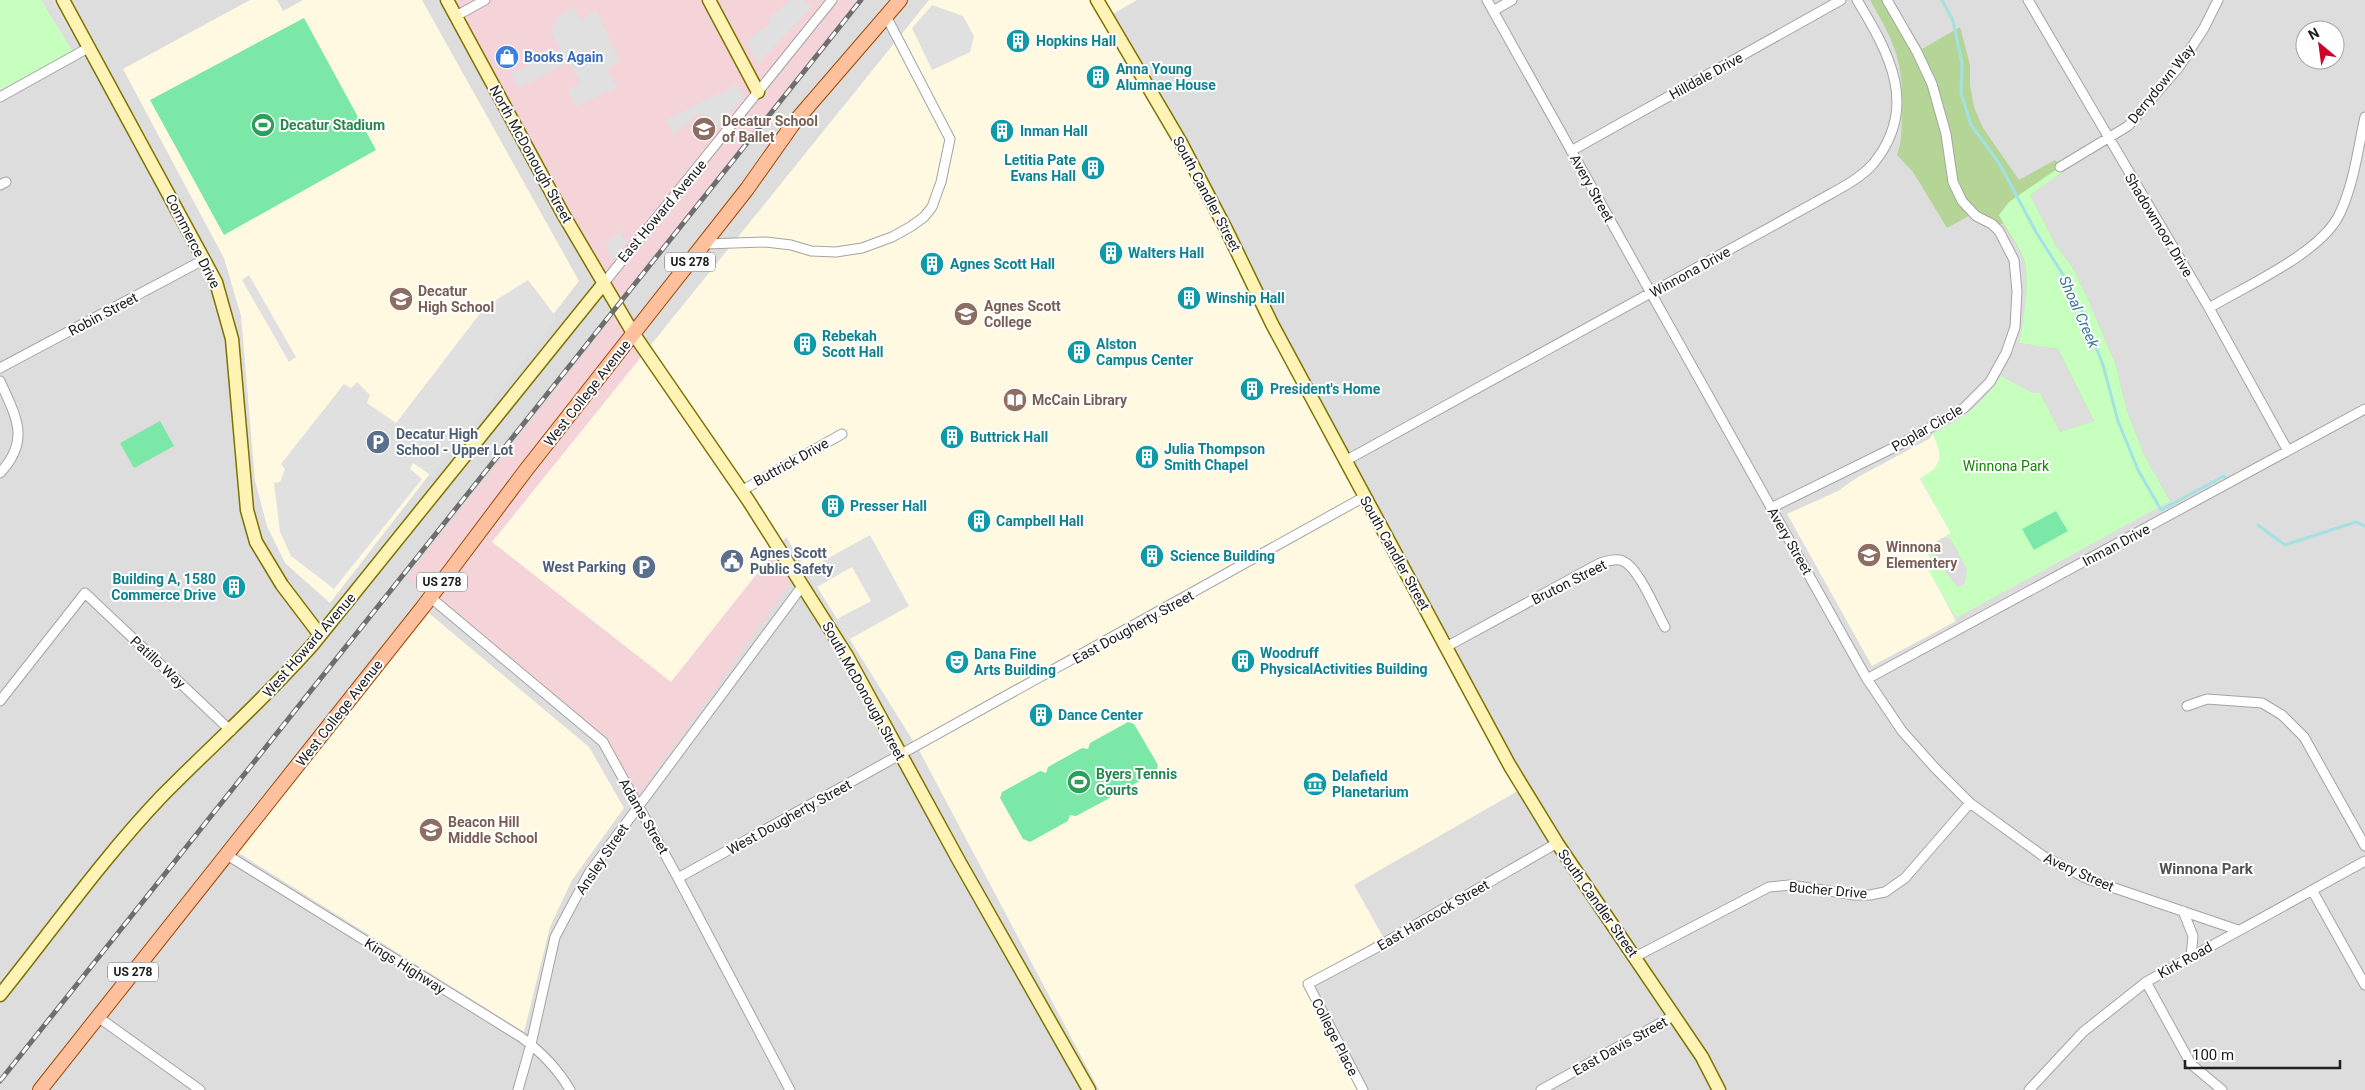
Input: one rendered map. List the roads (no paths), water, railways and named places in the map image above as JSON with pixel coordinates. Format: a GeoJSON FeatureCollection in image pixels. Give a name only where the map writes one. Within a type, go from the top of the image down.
{"type":"FeatureCollection","features":[{"type":"Feature","properties":{"kind":"main road","name":"Commerce Drive"},"geometry":{"type":"LineString","coordinates":[[62,0],[216,282],[232,339],[247,510],[256,542],[282,585],[320,635]]}},
{"type":"Feature","properties":{"kind":"main road","name":"North McDonough Street"},"geometry":{"type":"LineString","coordinates":[[447,0],[563,214],[617,306]]}},
{"type":"Feature","properties":{"kind":"main road"},"geometry":{"type":"LineString","coordinates":[[709,0],[758,92]]}},
{"type":"Feature","properties":{"kind":"main road","name":"US 278"},"geometry":{"type":"LineString","coordinates":[[633,333],[747,189],[797,135],[857,52],[900,0]]}},
{"type":"Feature","properties":{"kind":"main road","name":"South Candler Street"},"geometry":{"type":"LineString","coordinates":[[1097,0],[1180,141],[1224,224],[1272,324],[1510,766],[1556,843],[1702,1057],[1719,1090]]}},
{"type":"Feature","properties":{"kind":"main road","name":"West Howard Avenue"},"geometry":{"type":"LineString","coordinates":[[0,995],[129,833],[162,797],[282,680],[604,282]]}},
{"type":"Feature","properties":{"kind":"main road","name":"South McDonough Street"},"geometry":{"type":"LineString","coordinates":[[617,306],[633,333],[803,585],[847,656],[900,756],[1090,1090]]}},
{"type":"Feature","properties":{"kind":"main road","name":"West College Avenue"},"geometry":{"type":"LineString","coordinates":[[40,1090],[430,597],[633,333]]}},
{"type":"Feature","properties":{"kind":"street"},"geometry":{"type":"LineString","coordinates":[[456,16],[485,0]]}},
{"type":"Feature","properties":{"kind":"street","name":"East Howard Avenue"},"geometry":{"type":"LineString","coordinates":[[604,282],[832,0]]}},
{"type":"Feature","properties":{"kind":"street","name":"Avery Street"},"geometry":{"type":"LineString","coordinates":[[1487,0],[1867,679],[1902,731],[1970,803],[2043,856],[2088,879],[2238,930]]}},
{"type":"Feature","properties":{"kind":"street"},"geometry":{"type":"LineString","coordinates":[[1493,11],[1512,0]]}},
{"type":"Feature","properties":{"kind":"street","name":"Hilldale Drive"},"geometry":{"type":"LineString","coordinates":[[1571,151],[1842,0]]}},
{"type":"Feature","properties":{"kind":"street","name":"Winnona Drive"},"geometry":{"type":"LineString","coordinates":[[1345,461],[1816,202],[1850,182],[1872,164],[1888,140],[1897,115],[1897,84],[1880,38],[1857,0]]}},
{"type":"Feature","properties":{"kind":"street","name":"Poplar Circle"},"geometry":{"type":"LineString","coordinates":[[1771,508],[1900,444],[1964,408],[1990,382],[2006,353],[2015,327],[2018,291],[2014,260],[1999,231],[1992,224],[1976,216],[1962,201],[1953,182],[1946,134],[1932,84],[1917,52],[1887,0]]}},
{"type":"Feature","properties":{"kind":"street","name":"Shadowmoor Drive"},"geometry":{"type":"LineString","coordinates":[[2028,0],[2209,308],[2288,451]]}},
{"type":"Feature","properties":{"kind":"street","name":"Derrydown Way"},"geometry":{"type":"LineString","coordinates":[[2060,167],[2128,126],[2179,67],[2204,28],[2218,0]]}},
{"type":"Feature","properties":{"kind":"street"},"geometry":{"type":"LineString","coordinates":[[705,244],[766,242],[791,245],[811,251],[836,252],[862,248],[892,237],[910,227],[932,207],[941,182],[950,139],[886,16]]}},
{"type":"Feature","properties":{"kind":"street"},"geometry":{"type":"LineString","coordinates":[[0,97],[88,48]]}},
{"type":"Feature","properties":{"kind":"street"},"geometry":{"type":"LineString","coordinates":[[2209,308],[2306,251],[2327,234],[2340,214],[2365,117]]}},
{"type":"Feature","properties":{"kind":"street","name":"Robin Street"},"geometry":{"type":"LineString","coordinates":[[0,368],[205,260]]}},
{"type":"Feature","properties":{"kind":"street"},"geometry":{"type":"LineString","coordinates":[[0,381],[15,414],[20,433],[18,448],[0,473]]}},
{"type":"Feature","properties":{"kind":"street","name":"Inman Drive"},"geometry":{"type":"LineString","coordinates":[[1867,679],[2365,409]]}},
{"type":"Feature","properties":{"kind":"street","name":"Buttrick Drive"},"geometry":{"type":"LineString","coordinates":[[741,491],[842,434]]}},
{"type":"Feature","properties":{"kind":"street","name":"East Dougherty Street"},"geometry":{"type":"LineString","coordinates":[[900,756],[1364,497]]}},
{"type":"Feature","properties":{"kind":"street","name":"Bruton Street"},"geometry":{"type":"LineString","coordinates":[[1446,647],[1600,563],[1611,560],[1623,561],[1635,571],[1665,627]]}},
{"type":"Feature","properties":{"kind":"street","name":"Ansley Street"},"geometry":{"type":"LineString","coordinates":[[518,1090],[531,1044],[555,937],[589,873],[803,585]]}},
{"type":"Feature","properties":{"kind":"street","name":"Patillo Way"},"geometry":{"type":"LineString","coordinates":[[0,701],[85,593],[231,731]]}},
{"type":"Feature","properties":{"kind":"street","name":"Adams Street"},"geometry":{"type":"LineString","coordinates":[[430,597],[603,742],[678,878],[790,1090]]}},
{"type":"Feature","properties":{"kind":"street"},"geometry":{"type":"LineString","coordinates":[[2187,706],[2207,699],[2262,703],[2282,715],[2304,737],[2365,846]]}},
{"type":"Feature","properties":{"kind":"street","name":"West Dougherty Street"},"geometry":{"type":"LineString","coordinates":[[678,878],[900,756]]}},
{"type":"Feature","properties":{"kind":"street","name":"Bucher Drive"},"geometry":{"type":"LineString","coordinates":[[1635,957],[1769,887],[1790,885],[1855,895],[1885,892],[1905,878],[1970,803]]}},
{"type":"Feature","properties":{"kind":"street","name":"East Hancock Street"},"geometry":{"type":"LineString","coordinates":[[1308,984],[1372,950],[1556,843]]}},
{"type":"Feature","properties":{"kind":"street","name":"Kings Highway"},"geometry":{"type":"LineString","coordinates":[[227,855],[531,1044],[561,1075],[570,1090]]}},
{"type":"Feature","properties":{"kind":"street","name":"Kirk Road"},"geometry":{"type":"LineString","coordinates":[[2029,1090],[2083,1032],[2146,982],[2365,861]]}},
{"type":"Feature","properties":{"kind":"street"},"geometry":{"type":"LineString","coordinates":[[2312,890],[2365,985]]}},
{"type":"Feature","properties":{"kind":"street"},"geometry":{"type":"LineString","coordinates":[[2183,911],[2193,936],[2191,957]]}},
{"type":"Feature","properties":{"kind":"street"},"geometry":{"type":"LineString","coordinates":[[2146,982],[2195,1070],[2222,1090]]}},
{"type":"Feature","properties":{"kind":"street","name":"College Place"},"geometry":{"type":"LineString","coordinates":[[1308,984],[1363,1090]]}},
{"type":"Feature","properties":{"kind":"street","name":"East Davis Street"},"geometry":{"type":"LineString","coordinates":[[1541,1090],[1673,1016]]}},
{"type":"Feature","properties":{"kind":"street"},"geometry":{"type":"LineString","coordinates":[[98,1018],[200,1090]]}},
{"type":"Feature","properties":{"kind":"waterway","name":"Shoal Creek"},"geometry":{"type":"LineString","coordinates":[[1942,0],[1953,21],[1962,63],[1961,93],[1971,125],[1999,163],[2036,232],[2067,281],[2081,309],[2103,365],[2118,421],[2138,470],[2161,510],[2224,476],[2226,478]]}},
{"type":"Feature","properties":{"kind":"waterway","name":"Shoal Creek"},"geometry":{"type":"LineString","coordinates":[[2258,525],[2285,545],[2356,522],[2365,526]]}},
{"type":"Feature","properties":{"kind":"railway"},"geometry":{"type":"LineString","coordinates":[[0,1081],[861,0]]}},
{"type":"Feature","properties":{"kind":"place","name":"Hopkins Hall"},"geometry":{"type":"Point","coordinates":[1018,41]}},
{"type":"Feature","properties":{"kind":"place","name":"Books Again"},"geometry":{"type":"Point","coordinates":[507,57]}},
{"type":"Feature","properties":{"kind":"place","name":"Anna Young Alumnae House"},"geometry":{"type":"Point","coordinates":[1098,77]}},
{"type":"Feature","properties":{"kind":"place","name":"Decatur Stadium"},"geometry":{"type":"Point","coordinates":[263,125]}},
{"type":"Feature","properties":{"kind":"place","name":"Decatur School of Ballet"},"geometry":{"type":"Point","coordinates":[704,129]}},
{"type":"Feature","properties":{"kind":"place","name":"Inman Hall"},"geometry":{"type":"Point","coordinates":[1002,131]}},
{"type":"Feature","properties":{"kind":"place","name":"Letitia Pate Evans Hall"},"geometry":{"type":"Point","coordinates":[1093,168]}},
{"type":"Feature","properties":{"kind":"place","name":"Walters Hall"},"geometry":{"type":"Point","coordinates":[1111,253]}},
{"type":"Feature","properties":{"kind":"place","name":"Agnes Scott Hall"},"geometry":{"type":"Point","coordinates":[932,264]}},
{"type":"Feature","properties":{"kind":"place","name":"Winship Hall"},"geometry":{"type":"Point","coordinates":[1189,298]}},
{"type":"Feature","properties":{"kind":"place","name":"Decatur High School"},"geometry":{"type":"Point","coordinates":[401,299]}},
{"type":"Feature","properties":{"kind":"place","name":"Agnes Scott College"},"geometry":{"type":"Point","coordinates":[966,314]}},
{"type":"Feature","properties":{"kind":"place","name":"Rebekah Scott Hall"},"geometry":{"type":"Point","coordinates":[805,344]}},
{"type":"Feature","properties":{"kind":"place","name":"Alston Campus Center"},"geometry":{"type":"Point","coordinates":[1079,352]}},
{"type":"Feature","properties":{"kind":"place","name":"President's Home"},"geometry":{"type":"Point","coordinates":[1252,389]}},
{"type":"Feature","properties":{"kind":"place","name":"McCain Library"},"geometry":{"type":"Point","coordinates":[1015,400]}},
{"type":"Feature","properties":{"kind":"place","name":"Buttrick Hall"},"geometry":{"type":"Point","coordinates":[952,437]}},
{"type":"Feature","properties":{"kind":"place","name":"Decatur High School - Upper Lot"},"geometry":{"type":"Point","coordinates":[378,442]}},
{"type":"Feature","properties":{"kind":"place","name":"Julia Thompson Smith Chapel"},"geometry":{"type":"Point","coordinates":[1147,457]}},
{"type":"Feature","properties":{"kind":"place","name":"Presser Hall"},"geometry":{"type":"Point","coordinates":[833,506]}},
{"type":"Feature","properties":{"kind":"place","name":"Campbell Hall"},"geometry":{"type":"Point","coordinates":[979,521]}},
{"type":"Feature","properties":{"kind":"place","name":"Winnona Elementery"},"geometry":{"type":"Point","coordinates":[1869,555]}},
{"type":"Feature","properties":{"kind":"place","name":"Science Building"},"geometry":{"type":"Point","coordinates":[1152,556]}},
{"type":"Feature","properties":{"kind":"place","name":"Agnes Scott Public Safety"},"geometry":{"type":"Point","coordinates":[732,561]}},
{"type":"Feature","properties":{"kind":"place","name":"West Parking"},"geometry":{"type":"Point","coordinates":[644,567]}},
{"type":"Feature","properties":{"kind":"place","name":"Building A, 1580 Commerce Drive"},"geometry":{"type":"Point","coordinates":[234,587]}},
{"type":"Feature","properties":{"kind":"place","name":"Woodruff PhysicalActivities Building"},"geometry":{"type":"Point","coordinates":[1243,661]}},
{"type":"Feature","properties":{"kind":"place","name":"Dana Fine Arts Building"},"geometry":{"type":"Point","coordinates":[957,662]}},
{"type":"Feature","properties":{"kind":"place","name":"Dance Center"},"geometry":{"type":"Point","coordinates":[1041,715]}},
{"type":"Feature","properties":{"kind":"place","name":"Byers Tennis Courts"},"geometry":{"type":"Point","coordinates":[1079,782]}},
{"type":"Feature","properties":{"kind":"place","name":"Delafield Planetarium"},"geometry":{"type":"Point","coordinates":[1315,784]}},
{"type":"Feature","properties":{"kind":"place","name":"Beacon Hill Middle School"},"geometry":{"type":"Point","coordinates":[431,830]}},
{"type":"Feature","properties":{"kind":"district","name":"Winnona Park"},"geometry":{"type":"Point","coordinates":[2206,869]}}]}
